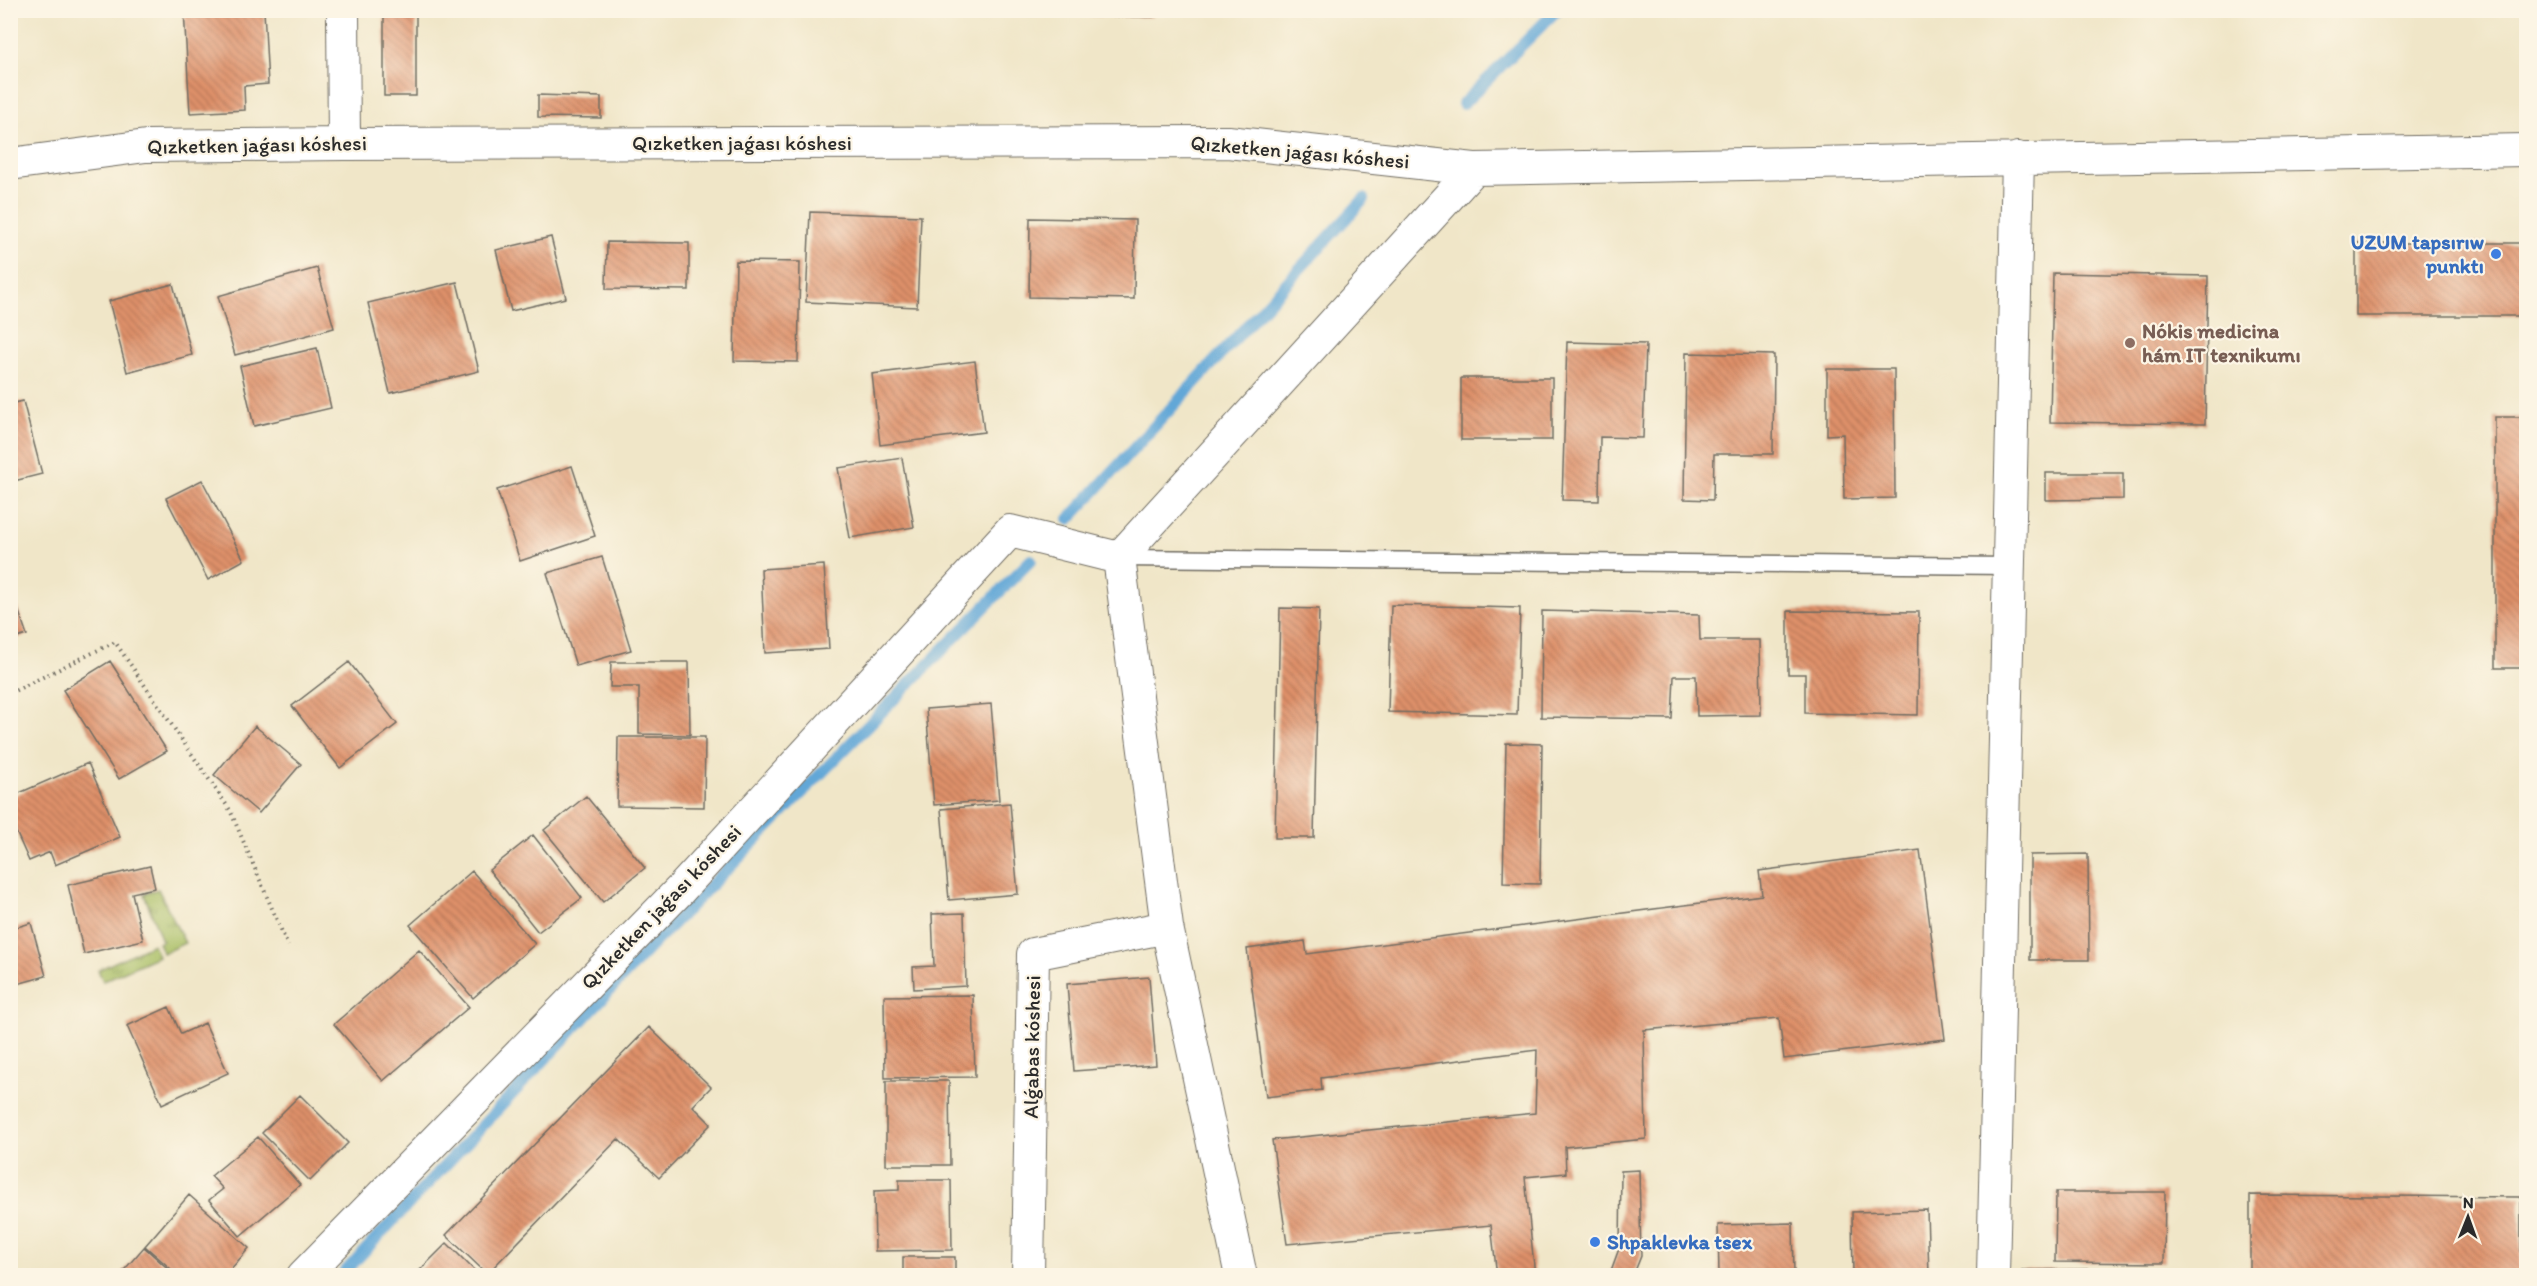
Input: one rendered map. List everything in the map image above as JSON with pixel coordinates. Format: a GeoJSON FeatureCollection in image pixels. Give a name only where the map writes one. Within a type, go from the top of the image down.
{"type":"FeatureCollection","features":[{"type":"Feature","properties":{"kind":"street"},"geometry":{"type":"LineString","coordinates":[[343,10],[344,144]]}},
{"type":"Feature","properties":{"kind":"street","name":"Qızketken jaǵası kóshesi"},"geometry":{"type":"LineString","coordinates":[[10,164],[146,146],[344,144],[1228,142],[1474,168],[2526,150]]}},
{"type":"Feature","properties":{"kind":"street"},"geometry":{"type":"LineString","coordinates":[[1993,1275],[2018,158]]}},
{"type":"Feature","properties":{"kind":"street"},"geometry":{"type":"LineString","coordinates":[[1241,1275],[1167,927],[1119,558],[1474,168]]}},
{"type":"Feature","properties":{"kind":"street","name":"Qızketken jaǵası kóshesi"},"geometry":{"type":"LineString","coordinates":[[303,1275],[680,890],[1010,531],[1119,558]]}},
{"type":"Feature","properties":{"kind":"street","name":"Alǵabas kóshesi"},"geometry":{"type":"LineString","coordinates":[[1028,1275],[1034,954],[1167,927]]}},
{"type":"Feature","properties":{"kind":"lane"},"geometry":{"type":"LineString","coordinates":[[1119,558],[2010,566]]}},
{"type":"Feature","properties":{"kind":"path"},"geometry":{"type":"LineString","coordinates":[[10,693],[115,642],[230,810],[288,946]]}},
{"type":"Feature","properties":{"kind":"green space"},"geometry":{"type":"Polygon","coordinates":[[[158,889],[185,943],[163,953],[158,943],[162,941],[144,894],[158,889]]]}},
{"type":"Feature","properties":{"kind":"green space"},"geometry":{"type":"Polygon","coordinates":[[[153,944],[158,956],[103,981],[98,970],[153,944]]]}},
{"type":"Feature","properties":{"kind":"building"},"geometry":{"type":"Polygon","coordinates":[[[184,10],[264,10],[268,84],[244,86],[245,110],[190,113],[184,10]]]}},
{"type":"Feature","properties":{"kind":"building"},"geometry":{"type":"Polygon","coordinates":[[[384,10],[416,10],[416,96],[384,96],[384,10]]]}},
{"type":"Feature","properties":{"kind":"building"},"geometry":{"type":"Polygon","coordinates":[[[947,10],[1153,10],[1153,17],[947,14],[947,10]]]}},
{"type":"Feature","properties":{"kind":"building"},"geometry":{"type":"Polygon","coordinates":[[[538,95],[601,97],[601,118],[538,117],[538,95]]]}},
{"type":"Feature","properties":{"kind":"building"},"geometry":{"type":"Polygon","coordinates":[[[810,212],[921,216],[917,307],[806,302],[810,212]]]}},
{"type":"Feature","properties":{"kind":"building"},"geometry":{"type":"Polygon","coordinates":[[[1030,218],[1135,220],[1134,299],[1029,297],[1030,218]]]}},
{"type":"Feature","properties":{"kind":"building"},"geometry":{"type":"Polygon","coordinates":[[[551,237],[566,298],[511,311],[496,250],[551,237]]]}},
{"type":"Feature","properties":{"kind":"building"},"geometry":{"type":"Polygon","coordinates":[[[607,242],[689,243],[689,290],[606,289],[607,242]]]}},
{"type":"Feature","properties":{"kind":"building"},"geometry":{"type":"Polygon","coordinates":[[[2356,243],[2526,243],[2526,316],[2356,316],[2356,243]]]}},
{"type":"Feature","properties":{"kind":"building"},"geometry":{"type":"Polygon","coordinates":[[[736,261],[800,262],[798,362],[734,361],[736,261]]]}},
{"type":"Feature","properties":{"kind":"building"},"geometry":{"type":"Polygon","coordinates":[[[317,268],[334,328],[235,355],[218,296],[317,268]]]}},
{"type":"Feature","properties":{"kind":"building"},"geometry":{"type":"Polygon","coordinates":[[[2053,273],[2208,276],[2205,424],[2050,422],[2053,273]]]}},
{"type":"Feature","properties":{"kind":"building"},"geometry":{"type":"Polygon","coordinates":[[[457,282],[479,371],[390,393],[368,303],[457,282]]]}},
{"type":"Feature","properties":{"kind":"building"},"geometry":{"type":"Polygon","coordinates":[[[173,284],[192,355],[127,372],[109,301],[173,284]]]}},
{"type":"Feature","properties":{"kind":"building"},"geometry":{"type":"Polygon","coordinates":[[[1567,342],[1646,344],[1643,438],[1600,437],[1599,501],[1562,500],[1567,342]]]}},
{"type":"Feature","properties":{"kind":"building"},"geometry":{"type":"Polygon","coordinates":[[[317,348],[331,408],[254,426],[240,366],[317,348]]]}},
{"type":"Feature","properties":{"kind":"building"},"geometry":{"type":"Polygon","coordinates":[[[1686,353],[1774,355],[1773,454],[1714,454],[1713,500],[1684,499],[1686,353]]]}},
{"type":"Feature","properties":{"kind":"building"},"geometry":{"type":"Polygon","coordinates":[[[975,361],[984,432],[880,445],[872,374],[975,361]]]}},
{"type":"Feature","properties":{"kind":"building"},"geometry":{"type":"Polygon","coordinates":[[[1827,369],[1894,369],[1895,498],[1844,499],[1843,434],[1827,435],[1827,369]]]}},
{"type":"Feature","properties":{"kind":"building"},"geometry":{"type":"Polygon","coordinates":[[[1461,378],[1552,378],[1552,440],[1461,440],[1461,378]]]}},
{"type":"Feature","properties":{"kind":"building"},"geometry":{"type":"Polygon","coordinates":[[[23,401],[42,474],[10,482],[10,404],[23,401]]]}},
{"type":"Feature","properties":{"kind":"building"},"geometry":{"type":"Polygon","coordinates":[[[2495,417],[2526,417],[2526,668],[2495,668],[2495,417]]]}},
{"type":"Feature","properties":{"kind":"building"},"geometry":{"type":"Polygon","coordinates":[[[902,458],[914,527],[850,538],[838,468],[902,458]]]}},
{"type":"Feature","properties":{"kind":"building"},"geometry":{"type":"Polygon","coordinates":[[[572,466],[595,536],[520,561],[497,490],[572,466]]]}},
{"type":"Feature","properties":{"kind":"building"},"geometry":{"type":"Polygon","coordinates":[[[2046,473],[2123,473],[2123,499],[2046,500],[2046,473]]]}},
{"type":"Feature","properties":{"kind":"building"},"geometry":{"type":"Polygon","coordinates":[[[202,480],[244,560],[208,580],[166,498],[202,480]]]}},
{"type":"Feature","properties":{"kind":"building"},"geometry":{"type":"Polygon","coordinates":[[[602,557],[631,650],[576,666],[547,573],[602,557]]]}},
{"type":"Feature","properties":{"kind":"building"},"geometry":{"type":"Polygon","coordinates":[[[824,565],[829,649],[765,653],[761,569],[824,565]]]}},
{"type":"Feature","properties":{"kind":"building"},"geometry":{"type":"Polygon","coordinates":[[[10,586],[27,635],[10,640],[10,586]]]}},
{"type":"Feature","properties":{"kind":"building"},"geometry":{"type":"Polygon","coordinates":[[[1391,605],[1520,608],[1517,715],[1388,712],[1391,605]]]}},
{"type":"Feature","properties":{"kind":"building"},"geometry":{"type":"Polygon","coordinates":[[[1280,608],[1319,609],[1314,838],[1275,838],[1280,608]]]}},
{"type":"Feature","properties":{"kind":"building"},"geometry":{"type":"Polygon","coordinates":[[[1542,611],[1699,615],[1700,640],[1760,640],[1761,715],[1697,716],[1696,676],[1674,676],[1672,719],[1541,717],[1542,611]]]}},
{"type":"Feature","properties":{"kind":"building"},"geometry":{"type":"Polygon","coordinates":[[[1788,611],[1919,612],[1918,715],[1805,713],[1805,674],[1788,674],[1788,611]]]}},
{"type":"Feature","properties":{"kind":"building"},"geometry":{"type":"Polygon","coordinates":[[[110,661],[167,751],[119,779],[63,690],[110,661]]]}},
{"type":"Feature","properties":{"kind":"building"},"geometry":{"type":"Polygon","coordinates":[[[349,662],[397,724],[340,768],[292,706],[349,662]]]}},
{"type":"Feature","properties":{"kind":"building"},"geometry":{"type":"Polygon","coordinates":[[[611,662],[689,662],[690,735],[639,734],[639,687],[610,687],[611,662]]]}},
{"type":"Feature","properties":{"kind":"building"},"geometry":{"type":"Polygon","coordinates":[[[991,704],[999,800],[934,805],[926,709],[991,704]]]}},
{"type":"Feature","properties":{"kind":"building"},"geometry":{"type":"Polygon","coordinates":[[[255,726],[301,764],[259,813],[214,775],[255,726]]]}},
{"type":"Feature","properties":{"kind":"building"},"geometry":{"type":"Polygon","coordinates":[[[618,737],[705,737],[704,807],[617,806],[618,737]]]}},
{"type":"Feature","properties":{"kind":"building"},"geometry":{"type":"Polygon","coordinates":[[[1506,743],[1542,744],[1540,884],[1503,883],[1506,743]]]}},
{"type":"Feature","properties":{"kind":"building"},"geometry":{"type":"Polygon","coordinates":[[[88,763],[120,837],[55,865],[50,852],[29,861],[10,818],[10,797],[88,763]]]}},
{"type":"Feature","properties":{"kind":"building"},"geometry":{"type":"Polygon","coordinates":[[[586,796],[645,868],[603,902],[544,830],[586,796]]]}},
{"type":"Feature","properties":{"kind":"building"},"geometry":{"type":"Polygon","coordinates":[[[1010,803],[1018,894],[949,900],[941,809],[1010,803]]]}},
{"type":"Feature","properties":{"kind":"building"},"geometry":{"type":"Polygon","coordinates":[[[533,835],[582,898],[538,932],[489,870],[533,835]]]}},
{"type":"Feature","properties":{"kind":"building"},"geometry":{"type":"Polygon","coordinates":[[[1920,850],[1945,1039],[1784,1059],[1779,1018],[1644,1030],[1646,1139],[1565,1147],[1566,1173],[1525,1177],[1535,1276],[1497,1276],[1491,1225],[1287,1244],[1272,1140],[1535,1113],[1537,1050],[1321,1078],[1322,1090],[1266,1097],[1247,949],[1305,941],[1307,954],[1762,895],[1759,871],[1920,850]]]}},
{"type":"Feature","properties":{"kind":"building"},"geometry":{"type":"Polygon","coordinates":[[[2088,854],[2089,960],[2030,960],[2030,855],[2088,854]]]}},
{"type":"Feature","properties":{"kind":"building"},"geometry":{"type":"Polygon","coordinates":[[[150,866],[155,888],[132,893],[143,940],[84,954],[68,885],[150,866]]]}},
{"type":"Feature","properties":{"kind":"building"},"geometry":{"type":"Polygon","coordinates":[[[472,871],[535,944],[473,998],[410,925],[472,871]]]}},
{"type":"Feature","properties":{"kind":"building"},"geometry":{"type":"Polygon","coordinates":[[[964,913],[966,986],[914,989],[913,967],[934,966],[932,914],[964,913]]]}},
{"type":"Feature","properties":{"kind":"building"},"geometry":{"type":"Polygon","coordinates":[[[31,923],[46,976],[10,986],[10,929],[31,923]]]}},
{"type":"Feature","properties":{"kind":"building"},"geometry":{"type":"Polygon","coordinates":[[[419,950],[469,1007],[383,1081],[334,1024],[419,950]]]}},
{"type":"Feature","properties":{"kind":"building"},"geometry":{"type":"Polygon","coordinates":[[[1149,977],[1156,1065],[1074,1071],[1067,984],[1149,977]]]}},
{"type":"Feature","properties":{"kind":"building"},"geometry":{"type":"Polygon","coordinates":[[[973,995],[975,1077],[885,1078],[884,996],[973,995]]]}},
{"type":"Feature","properties":{"kind":"building"},"geometry":{"type":"Polygon","coordinates":[[[169,1007],[181,1034],[205,1023],[228,1073],[162,1104],[127,1026],[169,1007]]]}},
{"type":"Feature","properties":{"kind":"building"},"geometry":{"type":"Polygon","coordinates":[[[649,1027],[711,1087],[693,1106],[711,1124],[659,1178],[618,1139],[487,1274],[446,1235],[649,1027]]]}},
{"type":"Feature","properties":{"kind":"building"},"geometry":{"type":"Polygon","coordinates":[[[886,1081],[949,1081],[950,1165],[886,1165],[886,1081]]]}},
{"type":"Feature","properties":{"kind":"building"},"geometry":{"type":"Polygon","coordinates":[[[300,1095],[348,1143],[310,1181],[262,1133],[300,1095]]]}},
{"type":"Feature","properties":{"kind":"building"},"geometry":{"type":"Polygon","coordinates":[[[258,1137],[300,1185],[240,1236],[209,1200],[223,1189],[211,1176],[258,1137]]]}},
{"type":"Feature","properties":{"kind":"building"},"geometry":{"type":"Polygon","coordinates":[[[1639,1170],[1641,1256],[1633,1276],[1609,1276],[1620,1246],[1621,1171],[1639,1170]]]}},
{"type":"Feature","properties":{"kind":"building"},"geometry":{"type":"Polygon","coordinates":[[[899,1180],[951,1180],[952,1250],[875,1251],[874,1191],[899,1190],[899,1180]]]}},
{"type":"Feature","properties":{"kind":"building"},"geometry":{"type":"Polygon","coordinates":[[[2056,1192],[2165,1192],[2164,1263],[2055,1262],[2056,1192]]]}},
{"type":"Feature","properties":{"kind":"building"},"geometry":{"type":"Polygon","coordinates":[[[189,1195],[249,1248],[225,1276],[179,1276],[145,1246],[189,1195]]]}},
{"type":"Feature","properties":{"kind":"building"},"geometry":{"type":"Polygon","coordinates":[[[2250,1195],[2521,1197],[2521,1276],[2250,1276],[2250,1195]]]}},
{"type":"Feature","properties":{"kind":"building"},"geometry":{"type":"Polygon","coordinates":[[[1927,1210],[1929,1276],[1853,1276],[1852,1212],[1927,1210]]]}},
{"type":"Feature","properties":{"kind":"building"},"geometry":{"type":"Polygon","coordinates":[[[1793,1223],[1794,1276],[1719,1276],[1718,1225],[1793,1223]]]}},
{"type":"Feature","properties":{"kind":"building"},"geometry":{"type":"Polygon","coordinates":[[[447,1243],[480,1276],[414,1276],[447,1243]]]}},
{"type":"Feature","properties":{"kind":"building"},"geometry":{"type":"Polygon","coordinates":[[[144,1247],[176,1276],[119,1276],[144,1247]]]}},
{"type":"Feature","properties":{"kind":"building"},"geometry":{"type":"Polygon","coordinates":[[[903,1257],[955,1257],[955,1276],[903,1276],[903,1257]]]}},
{"type":"Feature","properties":{"kind":"building"},"geometry":{"type":"Polygon","coordinates":[[[2095,1269],[2095,1276],[2022,1276],[2022,1270],[2095,1269]]]}},
{"type":"Feature","properties":{"kind":"waterway"},"geometry":{"type":"LineString","coordinates":[[1463,104],[1557,10]]}},
{"type":"Feature","properties":{"kind":"waterway"},"geometry":{"type":"LineString","coordinates":[[1069,519],[1364,199]]}},
{"type":"Feature","properties":{"kind":"waterway"},"geometry":{"type":"LineString","coordinates":[[341,1276],[658,939],[1031,560]]}},
{"type":"Feature","properties":{"kind":"place","name":"UZUM tapsırıw punktı"},"geometry":{"type":"Point","coordinates":[2496,254]}},
{"type":"Feature","properties":{"kind":"place","name":"Nókis medicina hám IT texnikumı"},"geometry":{"type":"Point","coordinates":[2130,343]}},
{"type":"Feature","properties":{"kind":"place","name":"Shpaklevka tsex"},"geometry":{"type":"Point","coordinates":[1595,1242]}}]}
